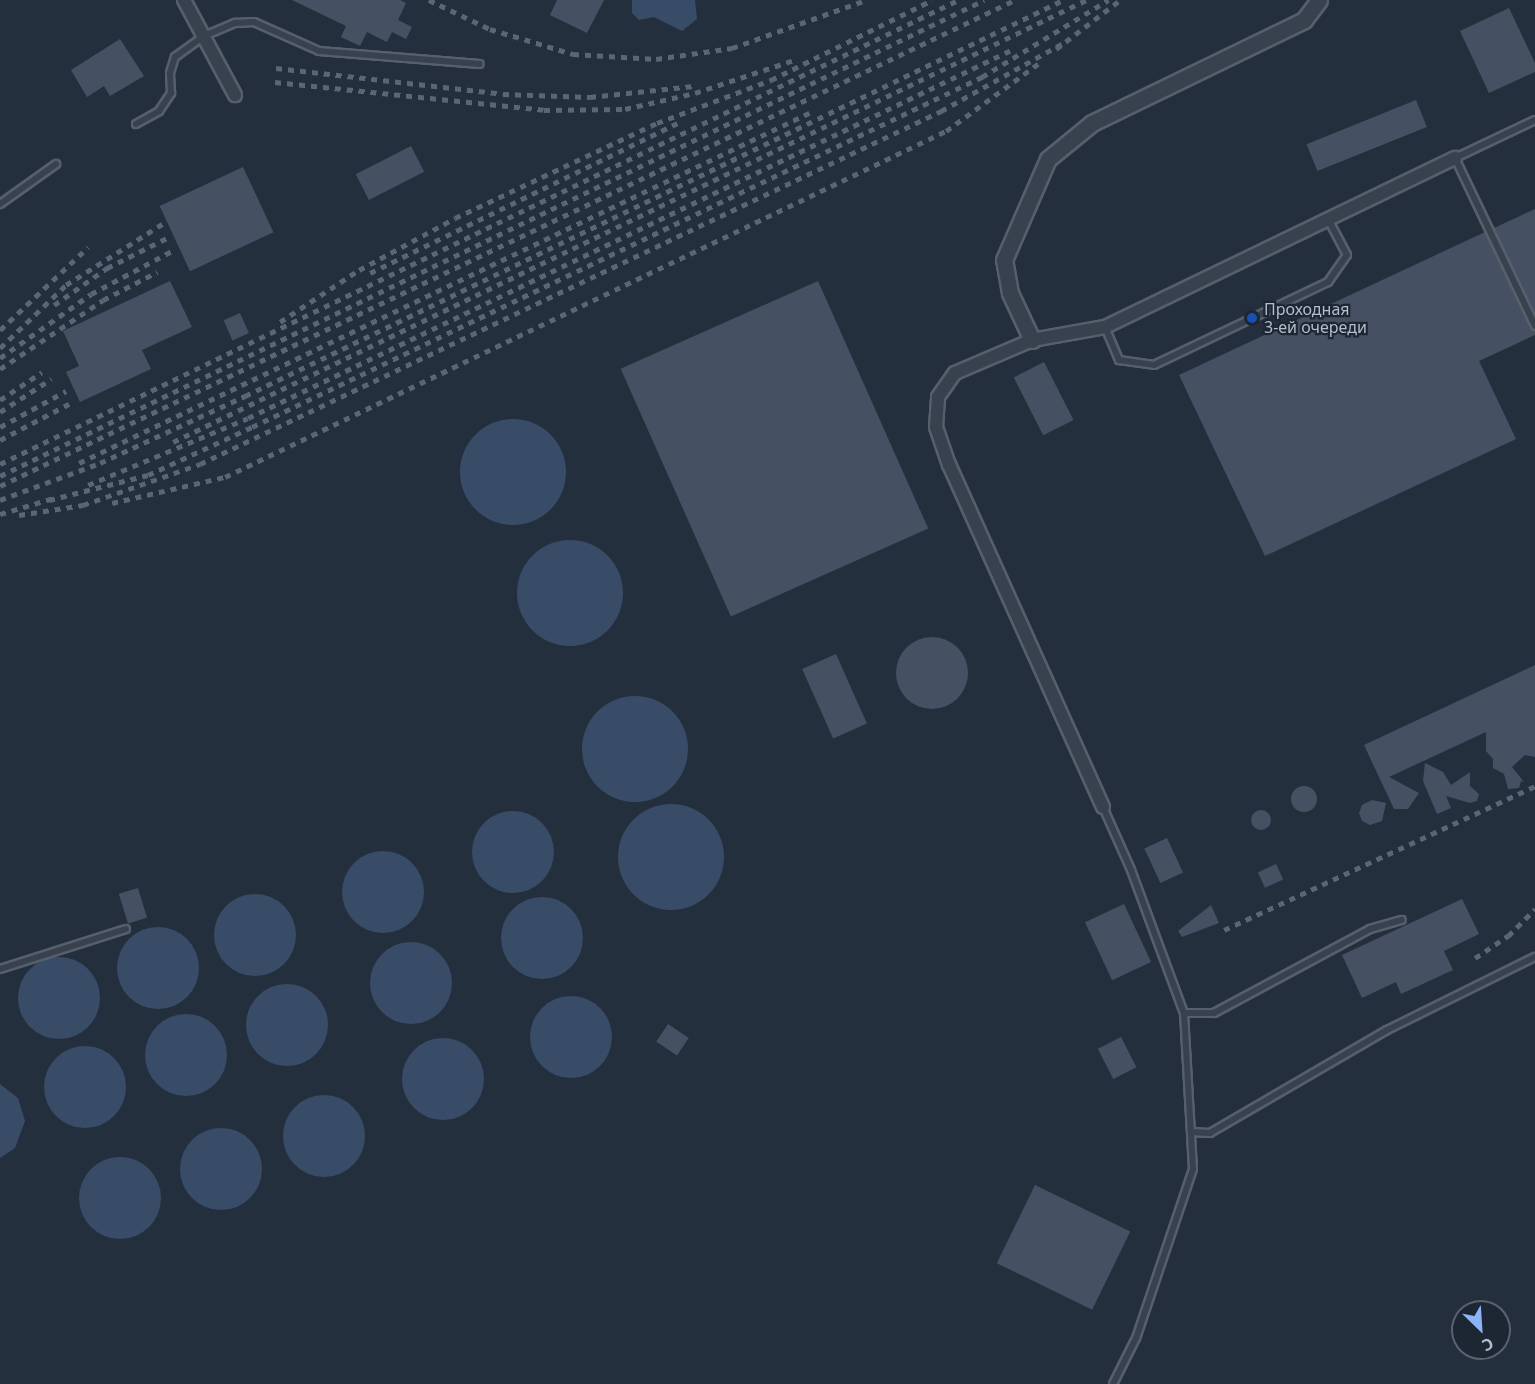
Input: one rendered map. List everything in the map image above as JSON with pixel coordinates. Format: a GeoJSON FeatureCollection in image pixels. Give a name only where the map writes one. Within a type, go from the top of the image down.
{"type":"FeatureCollection","features":[{"type":"Feature","properties":{"kind":"street"},"geometry":{"type":"LineString","coordinates":[[184,0],[236,95]]}},
{"type":"Feature","properties":{"kind":"street"},"geometry":{"type":"LineString","coordinates":[[1032,340],[1010,293],[1004,260],[1048,159],[1092,123],[1304,20],[1319,0]]}},
{"type":"Feature","properties":{"kind":"street"},"geometry":{"type":"LineString","coordinates":[[1102,807],[936,427],[938,397],[955,373],[1032,340],[1105,327],[1455,158]]}},
{"type":"Feature","properties":{"kind":"lane"},"geometry":{"type":"LineString","coordinates":[[136,124],[159,111],[171,93],[170,73],[175,57],[204,36],[235,23],[254,22],[319,51],[479,64]]}},
{"type":"Feature","properties":{"kind":"lane"},"geometry":{"type":"LineString","coordinates":[[1535,120],[1455,158],[1535,327]]}},
{"type":"Feature","properties":{"kind":"lane"},"geometry":{"type":"LineString","coordinates":[[0,204],[56,164]]}},
{"type":"Feature","properties":{"kind":"lane"},"geometry":{"type":"LineString","coordinates":[[1105,327],[1119,360],[1154,365],[1328,282],[1347,255],[1328,219]]}},
{"type":"Feature","properties":{"kind":"lane"},"geometry":{"type":"LineString","coordinates":[[1102,807],[1131,870],[1184,1014],[1193,1169],[1136,1338],[1113,1384]]}},
{"type":"Feature","properties":{"kind":"lane"},"geometry":{"type":"LineString","coordinates":[[1184,1014],[1214,1013],[1370,929],[1402,920]]}},
{"type":"Feature","properties":{"kind":"lane"},"geometry":{"type":"LineString","coordinates":[[0,969],[126,928]]}},
{"type":"Feature","properties":{"kind":"lane"},"geometry":{"type":"LineString","coordinates":[[1191,1132],[1210,1134],[1387,1030],[1535,957]]}},
{"type":"Feature","properties":{"kind":"water"},"geometry":{"type":"Polygon","coordinates":[[[632,0],[695,0],[697,19],[682,31],[654,17],[639,20],[632,13],[632,0]]]}},
{"type":"Feature","properties":{"kind":"water"},"geometry":{"type":"Polygon","coordinates":[[[513,419],[533,423],[550,435],[562,452],[566,472],[562,492],[550,509],[533,521],[513,525],[493,521],[476,509],[464,492],[460,472],[464,452],[476,435],[493,423],[513,419]]]}},
{"type":"Feature","properties":{"kind":"water"},"geometry":{"type":"Polygon","coordinates":[[[570,540],[590,544],[607,556],[619,573],[623,593],[619,613],[607,630],[590,642],[570,646],[550,642],[533,630],[521,613],[517,593],[521,573],[533,556],[550,544],[570,540]]]}},
{"type":"Feature","properties":{"kind":"water"},"geometry":{"type":"Polygon","coordinates":[[[635,696],[655,700],[672,712],[684,729],[688,749],[684,769],[672,786],[655,798],[635,802],[615,798],[598,786],[586,769],[582,749],[586,729],[598,712],[615,700],[635,696]]]}},
{"type":"Feature","properties":{"kind":"water"},"geometry":{"type":"Polygon","coordinates":[[[671,804],[691,808],[708,820],[720,837],[724,857],[720,877],[708,894],[691,906],[671,910],[651,906],[634,894],[622,877],[618,857],[622,837],[634,820],[651,808],[671,804]]]}},
{"type":"Feature","properties":{"kind":"water"},"geometry":{"type":"Polygon","coordinates":[[[513,811],[529,814],[542,823],[551,836],[554,852],[551,868],[542,881],[529,890],[513,893],[497,890],[484,881],[475,868],[472,852],[475,836],[484,823],[497,814],[513,811]]]}},
{"type":"Feature","properties":{"kind":"water"},"geometry":{"type":"Polygon","coordinates":[[[383,851],[399,854],[412,863],[421,876],[424,892],[421,908],[412,921],[399,930],[383,933],[367,930],[354,921],[345,908],[342,892],[345,876],[354,863],[367,854],[383,851]]]}},
{"type":"Feature","properties":{"kind":"water"},"geometry":{"type":"Polygon","coordinates":[[[255,894],[271,897],[284,906],[293,919],[296,935],[293,951],[284,964],[271,973],[255,976],[239,973],[226,964],[217,951],[214,935],[217,919],[226,906],[239,897],[255,894]]]}},
{"type":"Feature","properties":{"kind":"water"},"geometry":{"type":"Polygon","coordinates":[[[542,897],[558,900],[571,909],[580,922],[583,938],[580,954],[571,967],[558,976],[542,979],[526,976],[513,967],[504,954],[501,938],[504,922],[513,909],[526,900],[542,897]]]}},
{"type":"Feature","properties":{"kind":"water"},"geometry":{"type":"Polygon","coordinates":[[[158,927],[174,930],[187,939],[196,952],[199,968],[196,984],[187,997],[174,1006],[158,1009],[142,1006],[129,997],[120,984],[117,968],[120,952],[129,939],[142,930],[158,927]]]}},
{"type":"Feature","properties":{"kind":"water"},"geometry":{"type":"Polygon","coordinates":[[[411,942],[427,945],[440,954],[449,967],[452,983],[449,999],[440,1012],[427,1021],[411,1024],[395,1021],[382,1012],[373,999],[370,983],[373,967],[382,954],[395,945],[411,942]]]}},
{"type":"Feature","properties":{"kind":"water"},"geometry":{"type":"Polygon","coordinates":[[[59,957],[75,960],[88,969],[97,982],[100,998],[97,1014],[88,1027],[75,1036],[59,1039],[43,1036],[30,1027],[21,1014],[18,998],[21,982],[30,969],[43,960],[59,957]]]}},
{"type":"Feature","properties":{"kind":"water"},"geometry":{"type":"Polygon","coordinates":[[[287,984],[303,987],[316,996],[325,1009],[328,1025],[325,1041],[316,1054],[303,1063],[287,1066],[271,1063],[258,1054],[249,1041],[246,1025],[249,1009],[258,996],[271,987],[287,984]]]}},
{"type":"Feature","properties":{"kind":"water"},"geometry":{"type":"Polygon","coordinates":[[[571,996],[587,999],[600,1008],[609,1021],[612,1037],[609,1053],[600,1066],[587,1075],[571,1078],[555,1075],[542,1066],[533,1053],[530,1037],[533,1021],[542,1008],[555,999],[571,996]]]}},
{"type":"Feature","properties":{"kind":"water"},"geometry":{"type":"Polygon","coordinates":[[[186,1014],[202,1017],[215,1026],[224,1039],[227,1055],[224,1071],[215,1084],[202,1093],[186,1096],[170,1093],[157,1084],[148,1071],[145,1055],[148,1039],[157,1026],[170,1017],[186,1014]]]}},
{"type":"Feature","properties":{"kind":"water"},"geometry":{"type":"Polygon","coordinates":[[[443,1038],[459,1041],[472,1050],[481,1063],[484,1079],[481,1095],[472,1108],[459,1117],[443,1120],[427,1117],[414,1108],[405,1095],[402,1079],[405,1063],[414,1050],[427,1041],[443,1038]]]}},
{"type":"Feature","properties":{"kind":"water"},"geometry":{"type":"Polygon","coordinates":[[[85,1046],[101,1049],[114,1058],[123,1071],[126,1087],[123,1103],[114,1116],[101,1125],[85,1128],[69,1125],[56,1116],[47,1103],[44,1087],[47,1071],[56,1058],[69,1049],[85,1046]]]}},
{"type":"Feature","properties":{"kind":"water"},"geometry":{"type":"Polygon","coordinates":[[[0,1084],[18,1098],[25,1121],[15,1148],[0,1158],[0,1084]]]}},
{"type":"Feature","properties":{"kind":"water"},"geometry":{"type":"Polygon","coordinates":[[[324,1095],[340,1098],[353,1107],[362,1120],[365,1136],[362,1152],[353,1165],[340,1174],[324,1177],[308,1174],[295,1165],[286,1152],[283,1136],[286,1120],[295,1107],[308,1098],[324,1095]]]}},
{"type":"Feature","properties":{"kind":"water"},"geometry":{"type":"Polygon","coordinates":[[[221,1128],[237,1131],[250,1140],[259,1153],[262,1169],[259,1185],[250,1198],[237,1207],[221,1210],[205,1207],[192,1198],[183,1185],[180,1169],[183,1153],[192,1140],[205,1131],[221,1128]]]}},
{"type":"Feature","properties":{"kind":"water"},"geometry":{"type":"Polygon","coordinates":[[[120,1157],[136,1160],[149,1169],[158,1182],[161,1198],[158,1214],[149,1227],[136,1236],[120,1239],[104,1236],[91,1227],[82,1214],[79,1198],[82,1182],[91,1169],[104,1160],[120,1157]]]}},
{"type":"Feature","properties":{"kind":"building"},"geometry":{"type":"Polygon","coordinates":[[[292,0],[400,0],[406,3],[398,20],[412,27],[406,39],[392,32],[387,42],[367,32],[360,46],[341,37],[346,26],[292,0]]]}},
{"type":"Feature","properties":{"kind":"building"},"geometry":{"type":"Polygon","coordinates":[[[557,0],[604,0],[587,33],[550,15],[557,0]]]}},
{"type":"Feature","properties":{"kind":"building"},"geometry":{"type":"Polygon","coordinates":[[[1509,8],[1535,63],[1535,72],[1489,93],[1460,31],[1509,8]]]}},
{"type":"Feature","properties":{"kind":"building"},"geometry":{"type":"Polygon","coordinates":[[[120,39],[144,76],[110,96],[104,86],[87,97],[71,70],[120,39]]]}},
{"type":"Feature","properties":{"kind":"building"},"geometry":{"type":"Polygon","coordinates":[[[1416,100],[1427,127],[1317,171],[1307,144],[1416,100]]]}},
{"type":"Feature","properties":{"kind":"building"},"geometry":{"type":"Polygon","coordinates":[[[411,146],[424,172],[369,200],[356,174],[411,146]]]}},
{"type":"Feature","properties":{"kind":"building"},"geometry":{"type":"Polygon","coordinates":[[[243,167],[273,232],[190,271],[160,206],[243,167]]]}},
{"type":"Feature","properties":{"kind":"building"},"geometry":{"type":"Polygon","coordinates":[[[1535,209],[1535,314],[1494,228],[1535,209]]]}},
{"type":"Feature","properties":{"kind":"building"},"geometry":{"type":"Polygon","coordinates":[[[1485,232],[1535,331],[1535,335],[1479,361],[1516,439],[1265,556],[1179,375],[1485,232]]]}},
{"type":"Feature","properties":{"kind":"building"},"geometry":{"type":"Polygon","coordinates":[[[170,281],[192,327],[142,350],[151,369],[80,402],[66,372],[79,366],[63,331],[170,281]]]}},
{"type":"Feature","properties":{"kind":"building"},"geometry":{"type":"Polygon","coordinates":[[[818,281],[928,529],[731,616],[621,369],[818,281]]]}},
{"type":"Feature","properties":{"kind":"building"},"geometry":{"type":"Polygon","coordinates":[[[240,313],[249,333],[233,340],[224,320],[240,313]]]}},
{"type":"Feature","properties":{"kind":"building"},"geometry":{"type":"Polygon","coordinates":[[[1044,362],[1074,420],[1043,435],[1014,377],[1044,362]]]}},
{"type":"Feature","properties":{"kind":"building"},"geometry":{"type":"Polygon","coordinates":[[[932,637],[952,643],[962,653],[968,673],[962,693],[952,703],[932,709],[912,703],[902,693],[896,673],[902,653],[912,643],[932,637]]]}},
{"type":"Feature","properties":{"kind":"building"},"geometry":{"type":"Polygon","coordinates":[[[836,654],[867,723],[833,738],[802,669],[836,654]]]}},
{"type":"Feature","properties":{"kind":"building"},"geometry":{"type":"Polygon","coordinates":[[[1535,665],[1535,757],[1525,755],[1512,767],[1524,782],[1521,781],[1519,788],[1508,789],[1504,774],[1493,768],[1493,759],[1486,751],[1486,732],[1389,777],[1419,793],[1408,809],[1394,809],[1364,745],[1535,665]]]}},
{"type":"Feature","properties":{"kind":"building"},"geometry":{"type":"Polygon","coordinates":[[[1425,763],[1443,772],[1451,785],[1470,772],[1470,786],[1479,794],[1477,801],[1470,803],[1446,796],[1451,808],[1437,814],[1423,781],[1425,763]]]}},
{"type":"Feature","properties":{"kind":"building"},"geometry":{"type":"Polygon","coordinates":[[[1304,786],[1313,790],[1317,799],[1313,808],[1304,812],[1295,808],[1291,799],[1295,790],[1304,786]]]}},
{"type":"Feature","properties":{"kind":"building"},"geometry":{"type":"Polygon","coordinates":[[[1372,800],[1386,803],[1382,821],[1370,825],[1362,821],[1359,813],[1362,805],[1372,800]]]}},
{"type":"Feature","properties":{"kind":"building"},"geometry":{"type":"Polygon","coordinates":[[[1261,810],[1268,813],[1271,820],[1268,827],[1261,830],[1254,827],[1251,820],[1254,813],[1261,810]]]}},
{"type":"Feature","properties":{"kind":"building"},"geometry":{"type":"Polygon","coordinates":[[[1167,838],[1183,872],[1160,883],[1144,849],[1167,838]]]}},
{"type":"Feature","properties":{"kind":"building"},"geometry":{"type":"Polygon","coordinates":[[[1276,864],[1283,879],[1265,888],[1258,872],[1276,864]]]}},
{"type":"Feature","properties":{"kind":"building"},"geometry":{"type":"Polygon","coordinates":[[[138,888],[147,918],[128,923],[119,894],[138,888]]]}},
{"type":"Feature","properties":{"kind":"building"},"geometry":{"type":"Polygon","coordinates":[[[1462,899],[1479,934],[1444,951],[1453,970],[1401,994],[1396,982],[1362,998],[1342,955],[1462,899]]]}},
{"type":"Feature","properties":{"kind":"building"},"geometry":{"type":"Polygon","coordinates":[[[1124,904],[1151,962],[1112,980],[1085,922],[1124,904]]]}},
{"type":"Feature","properties":{"kind":"building"},"geometry":{"type":"Polygon","coordinates":[[[1211,905],[1219,923],[1182,937],[1178,931],[1211,905]]]}},
{"type":"Feature","properties":{"kind":"building"},"geometry":{"type":"Polygon","coordinates":[[[668,1024],[689,1038],[677,1055],[656,1041],[668,1024]]]}},
{"type":"Feature","properties":{"kind":"building"},"geometry":{"type":"Polygon","coordinates":[[[1121,1037],[1136,1067],[1113,1079],[1098,1049],[1121,1037]]]}},
{"type":"Feature","properties":{"kind":"building"},"geometry":{"type":"Polygon","coordinates":[[[1035,1185],[1130,1231],[1092,1310],[997,1263],[1035,1185]]]}},
{"type":"Feature","properties":{"kind":"railway"},"geometry":{"type":"LineString","coordinates":[[429,0],[490,29],[573,54],[656,59],[732,48],[866,0]]}},
{"type":"Feature","properties":{"kind":"railway"},"geometry":{"type":"LineString","coordinates":[[280,322],[359,270],[455,218],[657,123],[771,80],[932,0]]}},
{"type":"Feature","properties":{"kind":"railway"},"geometry":{"type":"LineString","coordinates":[[0,464],[958,0]]}},
{"type":"Feature","properties":{"kind":"railway"},"geometry":{"type":"LineString","coordinates":[[0,476],[984,0]]}},
{"type":"Feature","properties":{"kind":"railway"},"geometry":{"type":"LineString","coordinates":[[0,486],[1015,0]]}},
{"type":"Feature","properties":{"kind":"railway"},"geometry":{"type":"LineString","coordinates":[[0,500],[100,463],[245,396],[1063,0]]}},
{"type":"Feature","properties":{"kind":"railway"},"geometry":{"type":"LineString","coordinates":[[173,442],[1086,0]]}},
{"type":"Feature","properties":{"kind":"railway"},"geometry":{"type":"LineString","coordinates":[[49,500],[148,475],[252,427],[982,77],[1108,0]]}},
{"type":"Feature","properties":{"kind":"railway"},"geometry":{"type":"LineString","coordinates":[[1056,49],[1120,0]]}},
{"type":"Feature","properties":{"kind":"railway"},"geometry":{"type":"LineString","coordinates":[[19,515],[83,505],[200,464],[941,111],[1063,43]]}},
{"type":"Feature","properties":{"kind":"railway"},"geometry":{"type":"LineString","coordinates":[[88,485],[248,418],[1013,49]]}},
{"type":"Feature","properties":{"kind":"railway"},"geometry":{"type":"LineString","coordinates":[[275,82],[544,110],[625,109],[695,93],[794,60]]}},
{"type":"Feature","properties":{"kind":"railway"},"geometry":{"type":"LineString","coordinates":[[112,503],[225,477],[946,131],[1038,64]]}},
{"type":"Feature","properties":{"kind":"railway"},"geometry":{"type":"LineString","coordinates":[[276,68],[503,94],[590,97],[693,86]]}},
{"type":"Feature","properties":{"kind":"railway"},"geometry":{"type":"LineString","coordinates":[[79,463],[809,113]]}},
{"type":"Feature","properties":{"kind":"railway"},"geometry":{"type":"LineString","coordinates":[[370,273],[680,122]]}},
{"type":"Feature","properties":{"kind":"railway"},"geometry":{"type":"LineString","coordinates":[[0,348],[66,285],[162,224]]}},
{"type":"Feature","properties":{"kind":"railway"},"geometry":{"type":"LineString","coordinates":[[54,305],[107,268],[169,237]]}},
{"type":"Feature","properties":{"kind":"railway"},"geometry":{"type":"LineString","coordinates":[[0,330],[88,247]]}},
{"type":"Feature","properties":{"kind":"railway"},"geometry":{"type":"LineString","coordinates":[[0,358],[91,294],[172,251]]}},
{"type":"Feature","properties":{"kind":"railway"},"geometry":{"type":"LineString","coordinates":[[0,369],[103,300],[157,272]]}},
{"type":"Feature","properties":{"kind":"railway"},"geometry":{"type":"LineString","coordinates":[[0,400],[42,372]]}},
{"type":"Feature","properties":{"kind":"railway"},"geometry":{"type":"LineString","coordinates":[[0,412],[51,379]]}},
{"type":"Feature","properties":{"kind":"railway"},"geometry":{"type":"LineString","coordinates":[[0,427],[66,391]]}},
{"type":"Feature","properties":{"kind":"railway"},"geometry":{"type":"LineString","coordinates":[[0,440],[69,404]]}},
{"type":"Feature","properties":{"kind":"railway"},"geometry":{"type":"LineString","coordinates":[[0,514],[57,497]]}},
{"type":"Feature","properties":{"kind":"railway"},"geometry":{"type":"LineString","coordinates":[[1224,930],[1535,786]]}},
{"type":"Feature","properties":{"kind":"railway"},"geometry":{"type":"LineString","coordinates":[[1475,958],[1508,936],[1535,909]]}},
{"type":"Feature","properties":{"kind":"place","name":"Проходная 3-ей очереди"},"geometry":{"type":"Point","coordinates":[1252,318]}}]}
